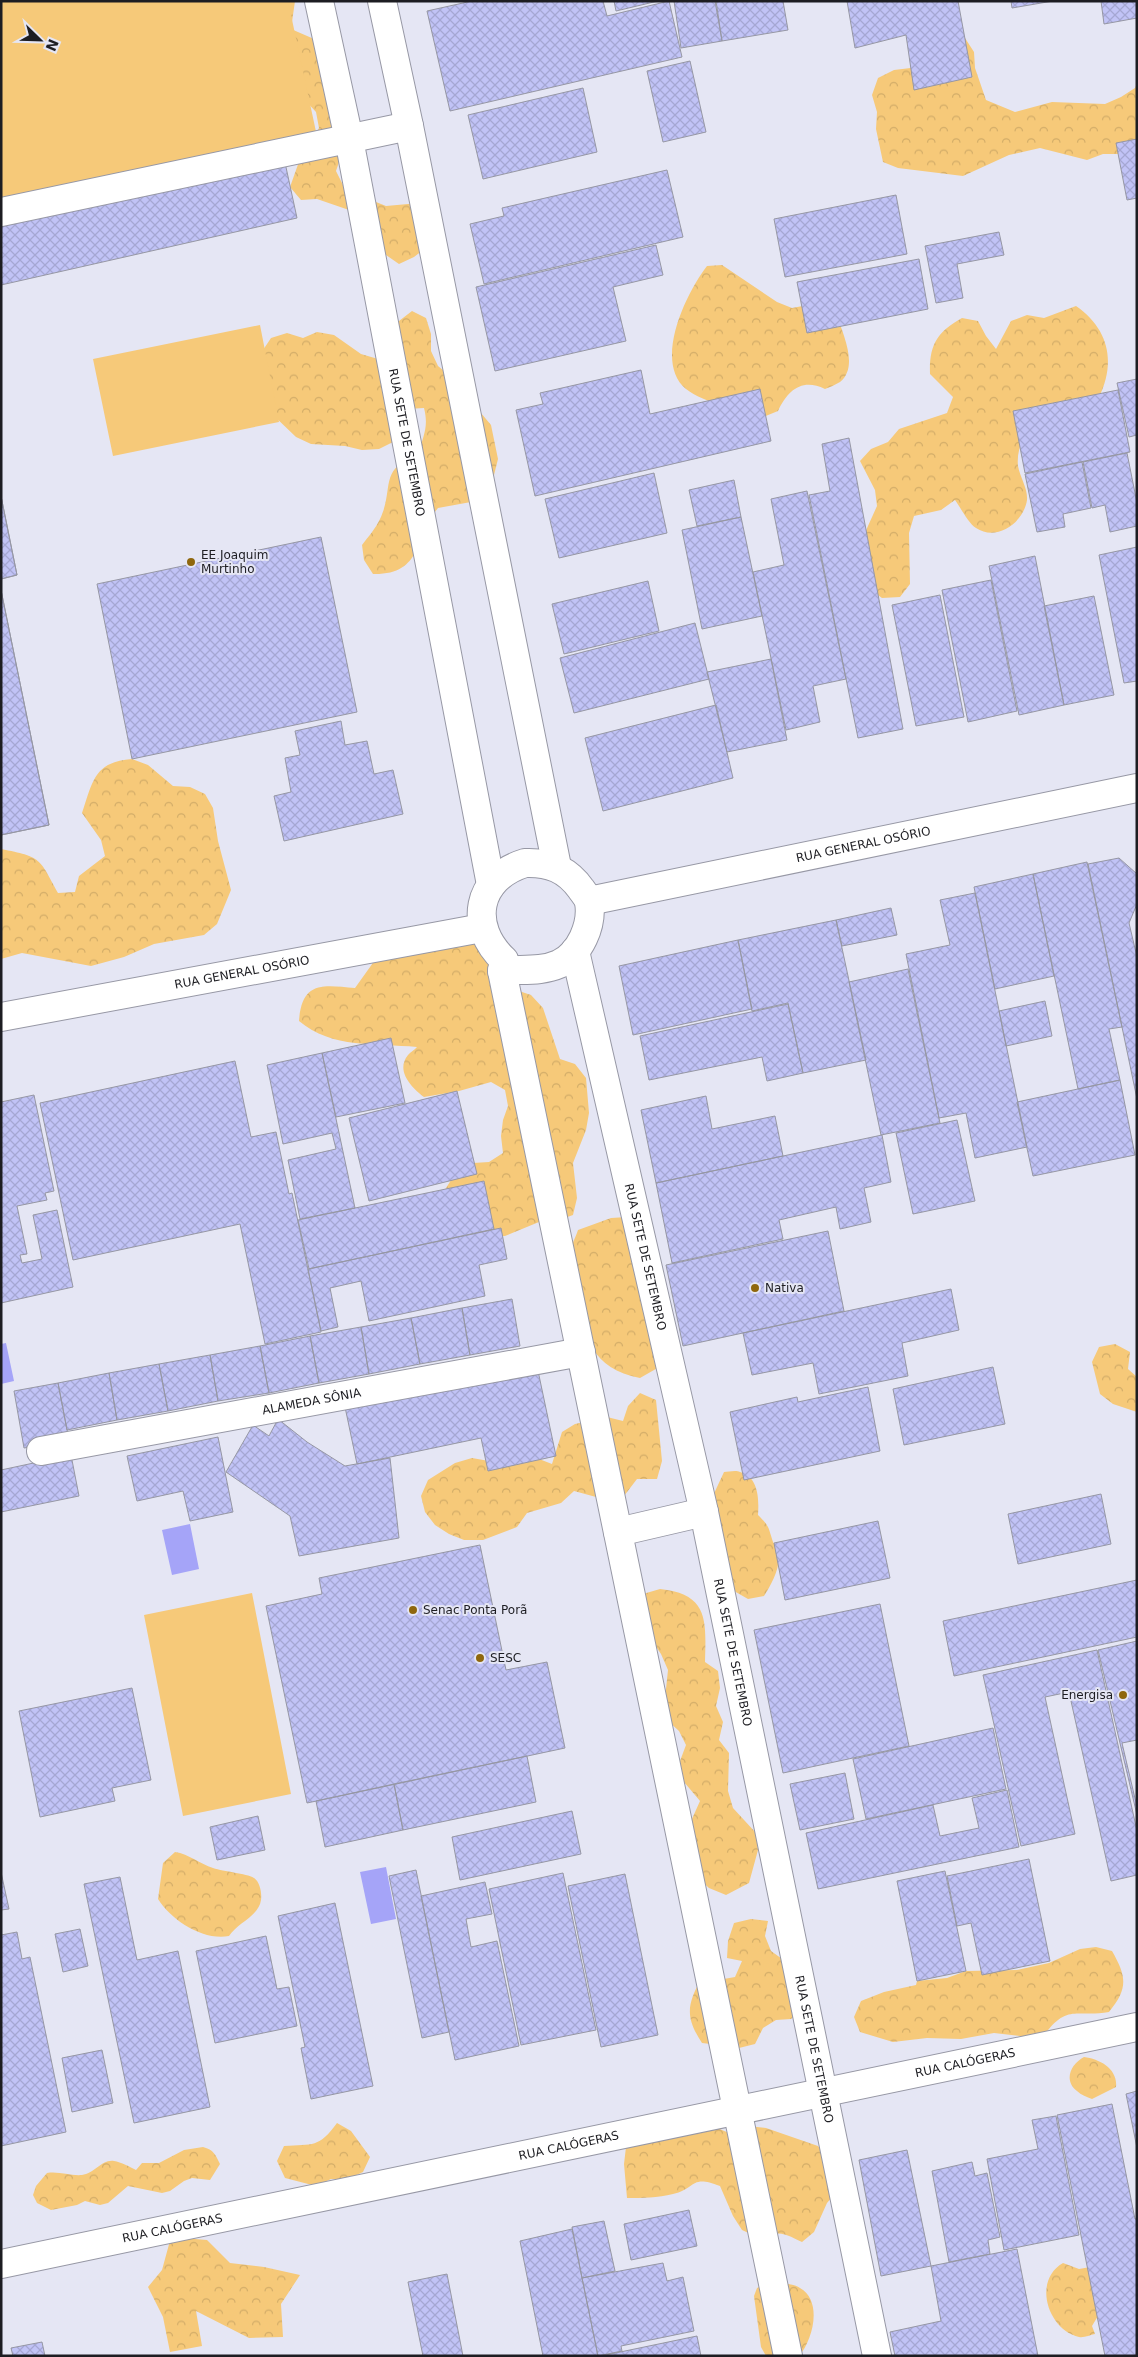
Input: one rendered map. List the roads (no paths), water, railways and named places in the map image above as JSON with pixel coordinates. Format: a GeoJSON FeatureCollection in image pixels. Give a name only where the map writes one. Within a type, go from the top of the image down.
{"type":"FeatureCollection","features":[{"type":"Feature","properties":{"kind":"main road","name":"RUA SETE DE SETEMBRO"},"geometry":{"type":"LineString","coordinates":[[318,1],[349,139],[491,885]]}},
{"type":"Feature","properties":{"kind":"main road"},"geometry":{"type":"LineString","coordinates":[[382,1],[409,126],[557,867]]}},
{"type":"Feature","properties":{"kind":"main road"},"geometry":{"type":"LineString","coordinates":[[1,212],[409,126]]}},
{"type":"Feature","properties":{"kind":"main road","name":"RUA GENERAL OSÓRIO"},"geometry":{"type":"LineString","coordinates":[[589,901],[1137,788]]}},
{"type":"Feature","properties":{"kind":"main road"},"geometry":{"type":"LineString","coordinates":[[502,971],[544,969],[561,963],[576,951],[585,934],[588,924],[589,901],[574,879],[557,867],[542,863],[525,863],[502,873],[491,885],[482,905],[482,928],[487,940],[504,960],[502,971],[788,2356]]}},
{"type":"Feature","properties":{"kind":"main road","name":"RUA GENERAL OSÓRIO"},"geometry":{"type":"LineString","coordinates":[[1,1017],[482,928]]}},
{"type":"Feature","properties":{"kind":"main road","name":"RUA SETE DE SETEMBRO"},"geometry":{"type":"LineString","coordinates":[[576,951],[704,1512],[877,2356]]}},
{"type":"Feature","properties":{"kind":"main road","name":"ALAMEDA SÔNIA"},"geometry":{"type":"LineString","coordinates":[[41,1451],[581,1352]]}},
{"type":"Feature","properties":{"kind":"main road"},"geometry":{"type":"LineString","coordinates":[[618,1532],[704,1512]]}},
{"type":"Feature","properties":{"kind":"main road","name":"RUA CALÓGERAS"},"geometry":{"type":"LineString","coordinates":[[1,2264],[738,2112],[822,2092],[1137,2027]]}},
{"type":"Feature","properties":{"kind":"water"},"geometry":{"type":"Polygon","coordinates":[[[6,1343],[14,1381],[1,1384],[1,1344],[6,1343]]]}},
{"type":"Feature","properties":{"kind":"water"},"geometry":{"type":"Polygon","coordinates":[[[190,1524],[199,1569],[172,1575],[162,1530],[190,1524]]]}},
{"type":"Feature","properties":{"kind":"water"},"geometry":{"type":"Polygon","coordinates":[[[386,1867],[396,1919],[371,1924],[360,1872],[386,1867]]]}},
{"type":"Feature","properties":{"kind":"place","name":"EE Joaquim Murtinho"},"geometry":{"type":"Point","coordinates":[191,562]}},
{"type":"Feature","properties":{"kind":"place","name":"Nativa"},"geometry":{"type":"Point","coordinates":[755,1288]}},
{"type":"Feature","properties":{"kind":"place","name":"Senac Ponta Porã"},"geometry":{"type":"Point","coordinates":[413,1610]}},
{"type":"Feature","properties":{"kind":"place","name":"SESC"},"geometry":{"type":"Point","coordinates":[480,1658]}},
{"type":"Feature","properties":{"kind":"place","name":"Energisa"},"geometry":{"type":"Point","coordinates":[1123,1695]}}]}
